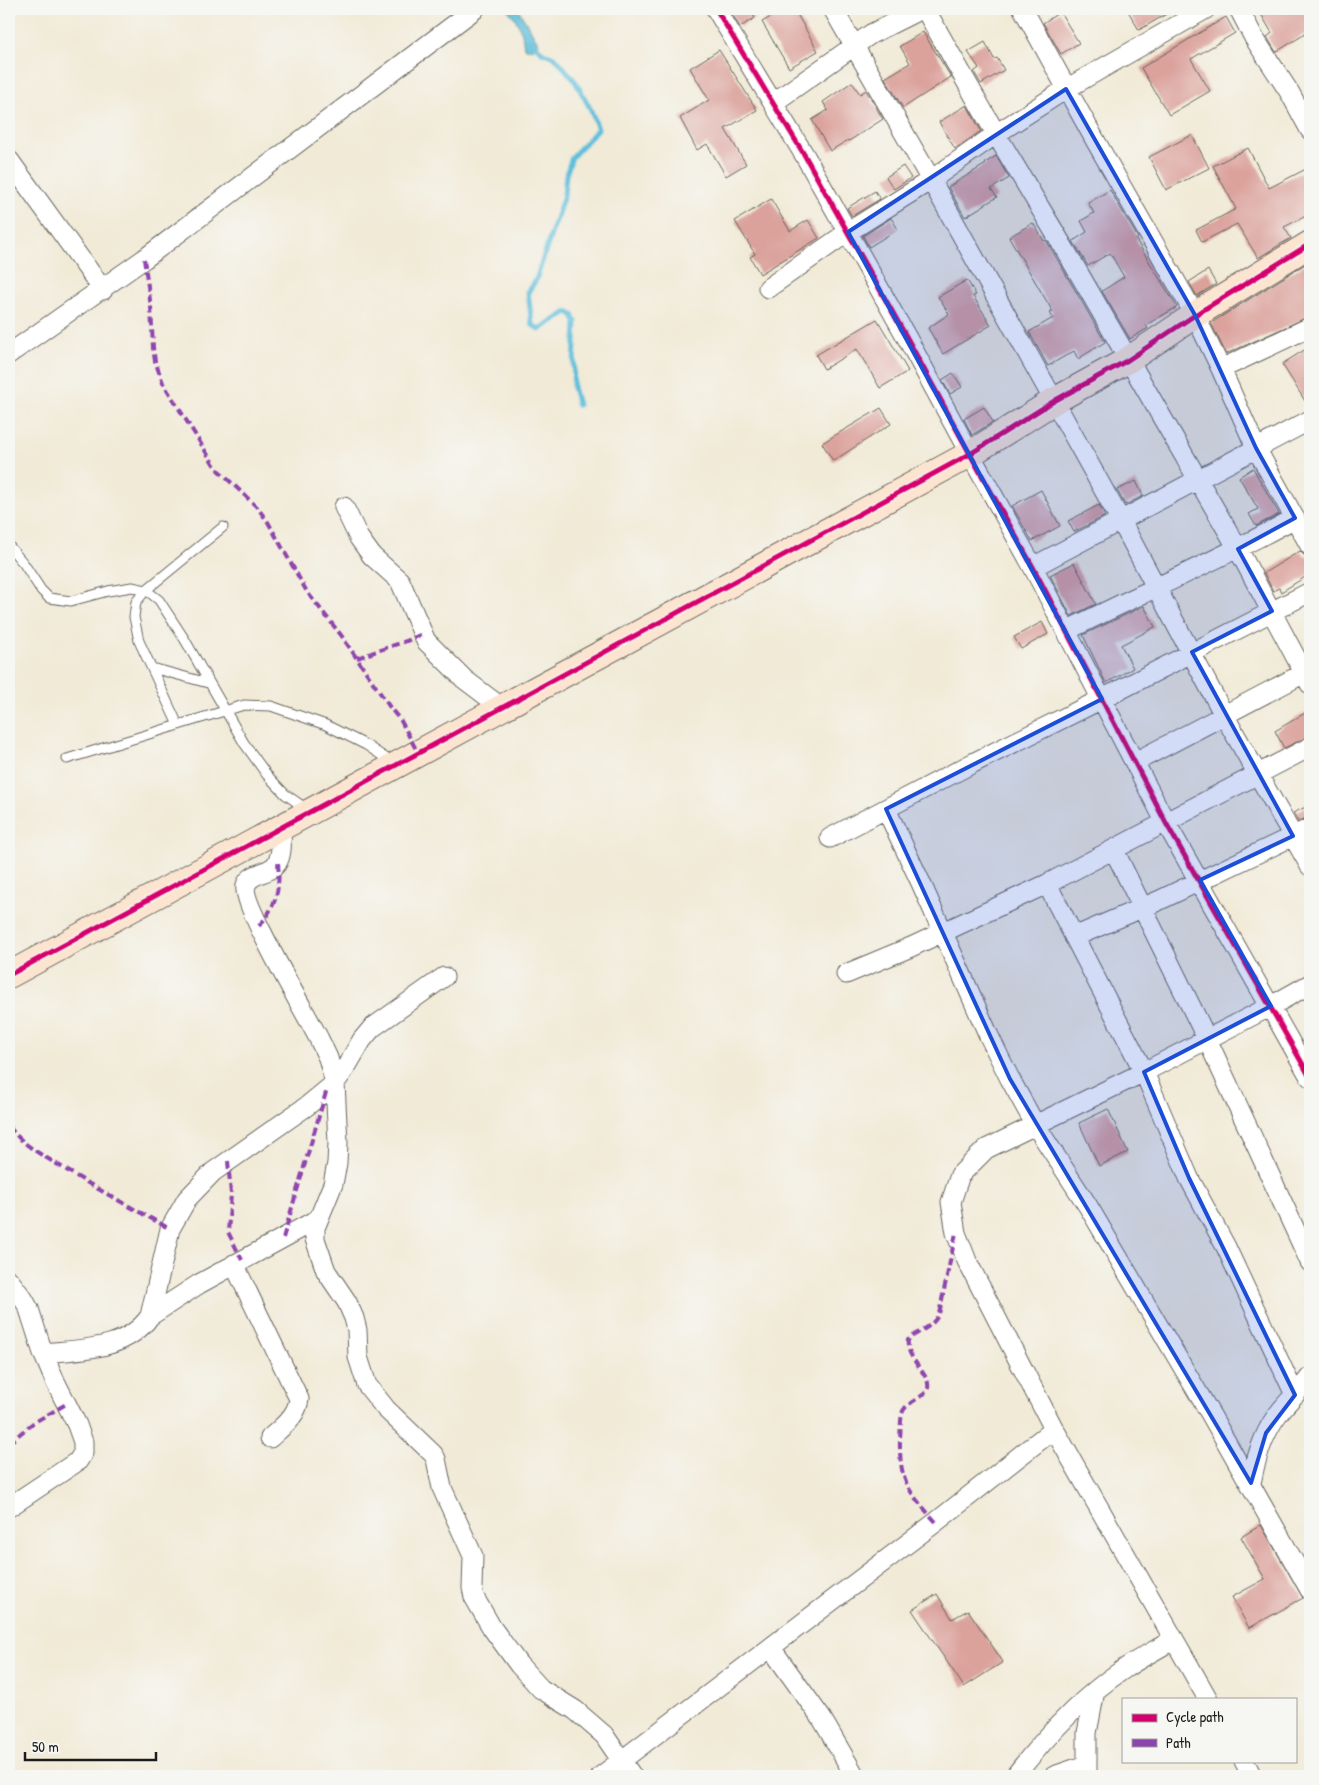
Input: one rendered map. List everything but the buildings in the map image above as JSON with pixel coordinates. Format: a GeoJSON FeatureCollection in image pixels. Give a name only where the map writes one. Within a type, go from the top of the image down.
{"type":"FeatureCollection","features":[{"type":"Feature","properties":{"kind":"street"},"geometry":{"type":"LineString","coordinates":[[716,9],[848,232],[1033,567],[1166,822],[1310,1077]]}},
{"type":"Feature","properties":{"kind":"street"},"geometry":{"type":"LineString","coordinates":[[833,9],[931,180],[1157,586],[1224,714],[1310,866]]}},
{"type":"Feature","properties":{"kind":"street"},"geometry":{"type":"LineString","coordinates":[[773,103],[871,34],[921,9]]}},
{"type":"Feature","properties":{"kind":"street"},"geometry":{"type":"LineString","coordinates":[[925,9],[1238,549],[1308,676],[1224,714],[1135,762]]}},
{"type":"Feature","properties":{"kind":"street"},"geometry":{"type":"LineString","coordinates":[[1024,9],[1066,90],[1195,315],[1256,448],[1310,546]]}},
{"type":"Feature","properties":{"kind":"street"},"geometry":{"type":"LineString","coordinates":[[768,288],[848,232],[931,180],[996,134],[1066,90],[1206,9]]}},
{"type":"Feature","properties":{"kind":"street"},"geometry":{"type":"LineString","coordinates":[[1239,9],[1254,38],[1290,93],[1310,130]]}},
{"type":"Feature","properties":{"kind":"street"},"geometry":{"type":"LineString","coordinates":[[9,354],[103,290],[467,10]]}},
{"type":"Feature","properties":{"kind":"street"},"geometry":{"type":"LineString","coordinates":[[9,160],[103,290]]}},
{"type":"Feature","properties":{"kind":"street"},"geometry":{"type":"LineString","coordinates":[[9,975],[970,454],[1054,401],[1128,360],[1195,315],[1310,244]]}},
{"type":"Feature","properties":{"kind":"street"},"geometry":{"type":"LineString","coordinates":[[1221,369],[1310,327]]}},
{"type":"Feature","properties":{"kind":"street"},"geometry":{"type":"LineString","coordinates":[[1033,567],[1121,522],[1310,420]]}},
{"type":"Feature","properties":{"kind":"street"},"geometry":{"type":"LineString","coordinates":[[344,507],[359,538],[372,556],[400,581],[406,591],[422,634],[430,645],[464,679],[501,707]]}},
{"type":"Feature","properties":{"kind":"street"},"geometry":{"type":"LineString","coordinates":[[1066,631],[1238,549],[1295,518]]}},
{"type":"Feature","properties":{"kind":"street"},"geometry":{"type":"LineString","coordinates":[[830,838],[973,763],[1310,592]]}},
{"type":"Feature","properties":{"kind":"street"},"geometry":{"type":"LineString","coordinates":[[846,974],[1047,884],[1310,746]]}},
{"type":"Feature","properties":{"kind":"street"},"geometry":{"type":"LineString","coordinates":[[886,809],[1010,1079],[1036,1126],[1088,1206],[1251,1483],[1303,1560],[1310,1590]]}},
{"type":"Feature","properties":{"kind":"street"},"geometry":{"type":"LineString","coordinates":[[280,827],[281,849],[278,862],[268,871],[249,879],[245,893],[264,935],[328,1058],[335,1084],[338,1143],[337,1163],[332,1184],[318,1219],[315,1233],[318,1252],[326,1271],[347,1302],[354,1318],[357,1330],[358,1357],[367,1384],[374,1395],[400,1424],[433,1454],[436,1460],[442,1488],[473,1556],[472,1588],[479,1608],[530,1678],[541,1689],[575,1710],[604,1735],[632,1776]]}},
{"type":"Feature","properties":{"kind":"street"},"geometry":{"type":"LineString","coordinates":[[1074,937],[1143,908],[1310,828]]}},
{"type":"Feature","properties":{"kind":"street"},"geometry":{"type":"LineString","coordinates":[[1114,850],[1207,1039],[1310,1262]]}},
{"type":"Feature","properties":{"kind":"street"},"geometry":{"type":"LineString","coordinates":[[1047,884],[1144,1072],[1190,1178],[1230,1255],[1295,1395]]}},
{"type":"Feature","properties":{"kind":"street"},"geometry":{"type":"LineString","coordinates":[[150,1316],[170,1229],[187,1199],[213,1172],[335,1084],[362,1040],[372,1028],[444,977]]}},
{"type":"Feature","properties":{"kind":"street"},"geometry":{"type":"LineString","coordinates":[[1207,1698],[1054,1429],[968,1261],[956,1232],[951,1202],[960,1175],[986,1149],[1144,1072],[1310,984]]}},
{"type":"Feature","properties":{"kind":"street"},"geometry":{"type":"LineString","coordinates":[[43,1353],[94,1348],[112,1344],[129,1336],[143,1326],[150,1316],[199,1284],[318,1219]]}},
{"type":"Feature","properties":{"kind":"street"},"geometry":{"type":"LineString","coordinates":[[234,1264],[298,1399],[298,1406],[294,1415],[270,1438]]}},
{"type":"Feature","properties":{"kind":"street"},"geometry":{"type":"LineString","coordinates":[[9,1280],[29,1309],[43,1353],[83,1442],[83,1453],[78,1461],[9,1506]]}},
{"type":"Feature","properties":{"kind":"street"},"geometry":{"type":"LineString","coordinates":[[1251,1483],[1255,1462],[1266,1433],[1282,1409],[1310,1376]]}},
{"type":"Feature","properties":{"kind":"street"},"geometry":{"type":"LineString","coordinates":[[602,1776],[936,1522],[1054,1429]]}},
{"type":"Feature","properties":{"kind":"street"},"geometry":{"type":"LineString","coordinates":[[1015,1776],[1042,1742],[1095,1691],[1124,1669],[1174,1639]]}},
{"type":"Feature","properties":{"kind":"street"},"geometry":{"type":"LineString","coordinates":[[771,1648],[822,1719],[854,1776]]}},
{"type":"Feature","properties":{"kind":"street"},"geometry":{"type":"LineString","coordinates":[[1054,1776],[1087,1771],[1087,1733],[1095,1691]]}},
{"type":"Feature","properties":{"kind":"street"},"geometry":{"type":"LineString","coordinates":[[1245,1762],[1252,1776]]}},
{"type":"Feature","properties":{"kind":"lane"},"geometry":{"type":"LineString","coordinates":[[178,725],[139,641],[134,617],[136,602],[146,590],[223,527]]}},
{"type":"Feature","properties":{"kind":"lane"},"geometry":{"type":"LineString","coordinates":[[9,546],[49,598],[71,601],[132,587],[146,590],[159,600],[168,612],[244,743],[267,776],[285,794],[310,811]]}},
{"type":"Feature","properties":{"kind":"lane"},"geometry":{"type":"LineString","coordinates":[[152,668],[208,683]]}},
{"type":"Feature","properties":{"kind":"lane"},"geometry":{"type":"LineString","coordinates":[[68,760],[244,705],[271,706],[326,725],[366,745],[396,765]]}},
{"type":"Feature","properties":{"kind":"highlighted area"},"geometry":{"type":"Polygon","coordinates":[[[1066,89],[1195,315],[1256,448],[1295,518],[1238,549],[1272,611],[1192,652],[1293,836],[1200,880],[1271,1006],[1144,1072],[1189,1178],[1295,1395],[1266,1433],[1251,1483],[1010,1079],[886,809],[1102,699],[848,232],[1066,89]]]}},
{"type":"Feature","properties":{"kind":"water"},"geometry":{"type":"Polygon","coordinates":[[[507,9],[518,9],[539,44],[531,49],[524,48],[522,33],[515,18],[507,9]]]}},
{"type":"Feature","properties":{"kind":"waterway"},"geometry":{"type":"LineString","coordinates":[[533,42],[543,53],[555,57],[575,81],[590,108],[598,129],[572,157],[566,175],[564,195],[536,280],[528,292],[532,324],[539,330],[567,312],[573,315],[576,322],[573,387],[578,405]]}},
{"type":"Feature","properties":{"kind":"marked path"},"geometry":{"type":"LineString","coordinates":[[144,259],[151,307],[153,348],[155,361],[163,383],[216,468],[257,507],[268,522],[307,592],[341,635],[401,721],[418,753]]}},
{"type":"Feature","properties":{"kind":"marked path"},"geometry":{"type":"LineString","coordinates":[[357,658],[422,634]]}},
{"type":"Feature","properties":{"kind":"marked path"},"geometry":{"type":"LineString","coordinates":[[259,926],[270,911],[276,896],[278,889],[278,862]]}},
{"type":"Feature","properties":{"kind":"marked path"},"geometry":{"type":"LineString","coordinates":[[283,1238],[327,1089]]}},
{"type":"Feature","properties":{"kind":"marked path"},"geometry":{"type":"LineString","coordinates":[[9,1126],[26,1144],[39,1153],[87,1183],[170,1229]]}},
{"type":"Feature","properties":{"kind":"marked path"},"geometry":{"type":"LineString","coordinates":[[228,1161],[231,1194],[228,1232],[242,1260]]}},
{"type":"Feature","properties":{"kind":"marked path"},"geometry":{"type":"LineString","coordinates":[[936,1522],[918,1502],[907,1485],[901,1465],[900,1438],[903,1411],[909,1404],[924,1394],[928,1388],[926,1377],[910,1354],[908,1340],[928,1326],[939,1314],[956,1233]]}},
{"type":"Feature","properties":{"kind":"marked path"},"geometry":{"type":"LineString","coordinates":[[9,1443],[33,1423],[66,1404]]}},
{"type":"Feature","properties":{"kind":"cycle path"},"geometry":{"type":"LineString","coordinates":[[716,9],[805,156],[907,338],[1033,567],[1166,823],[1310,1077]]}},
{"type":"Feature","properties":{"kind":"cycle path"},"geometry":{"type":"LineString","coordinates":[[9,975],[970,454],[1054,401],[1128,360],[1195,315],[1310,244]]}}]}
